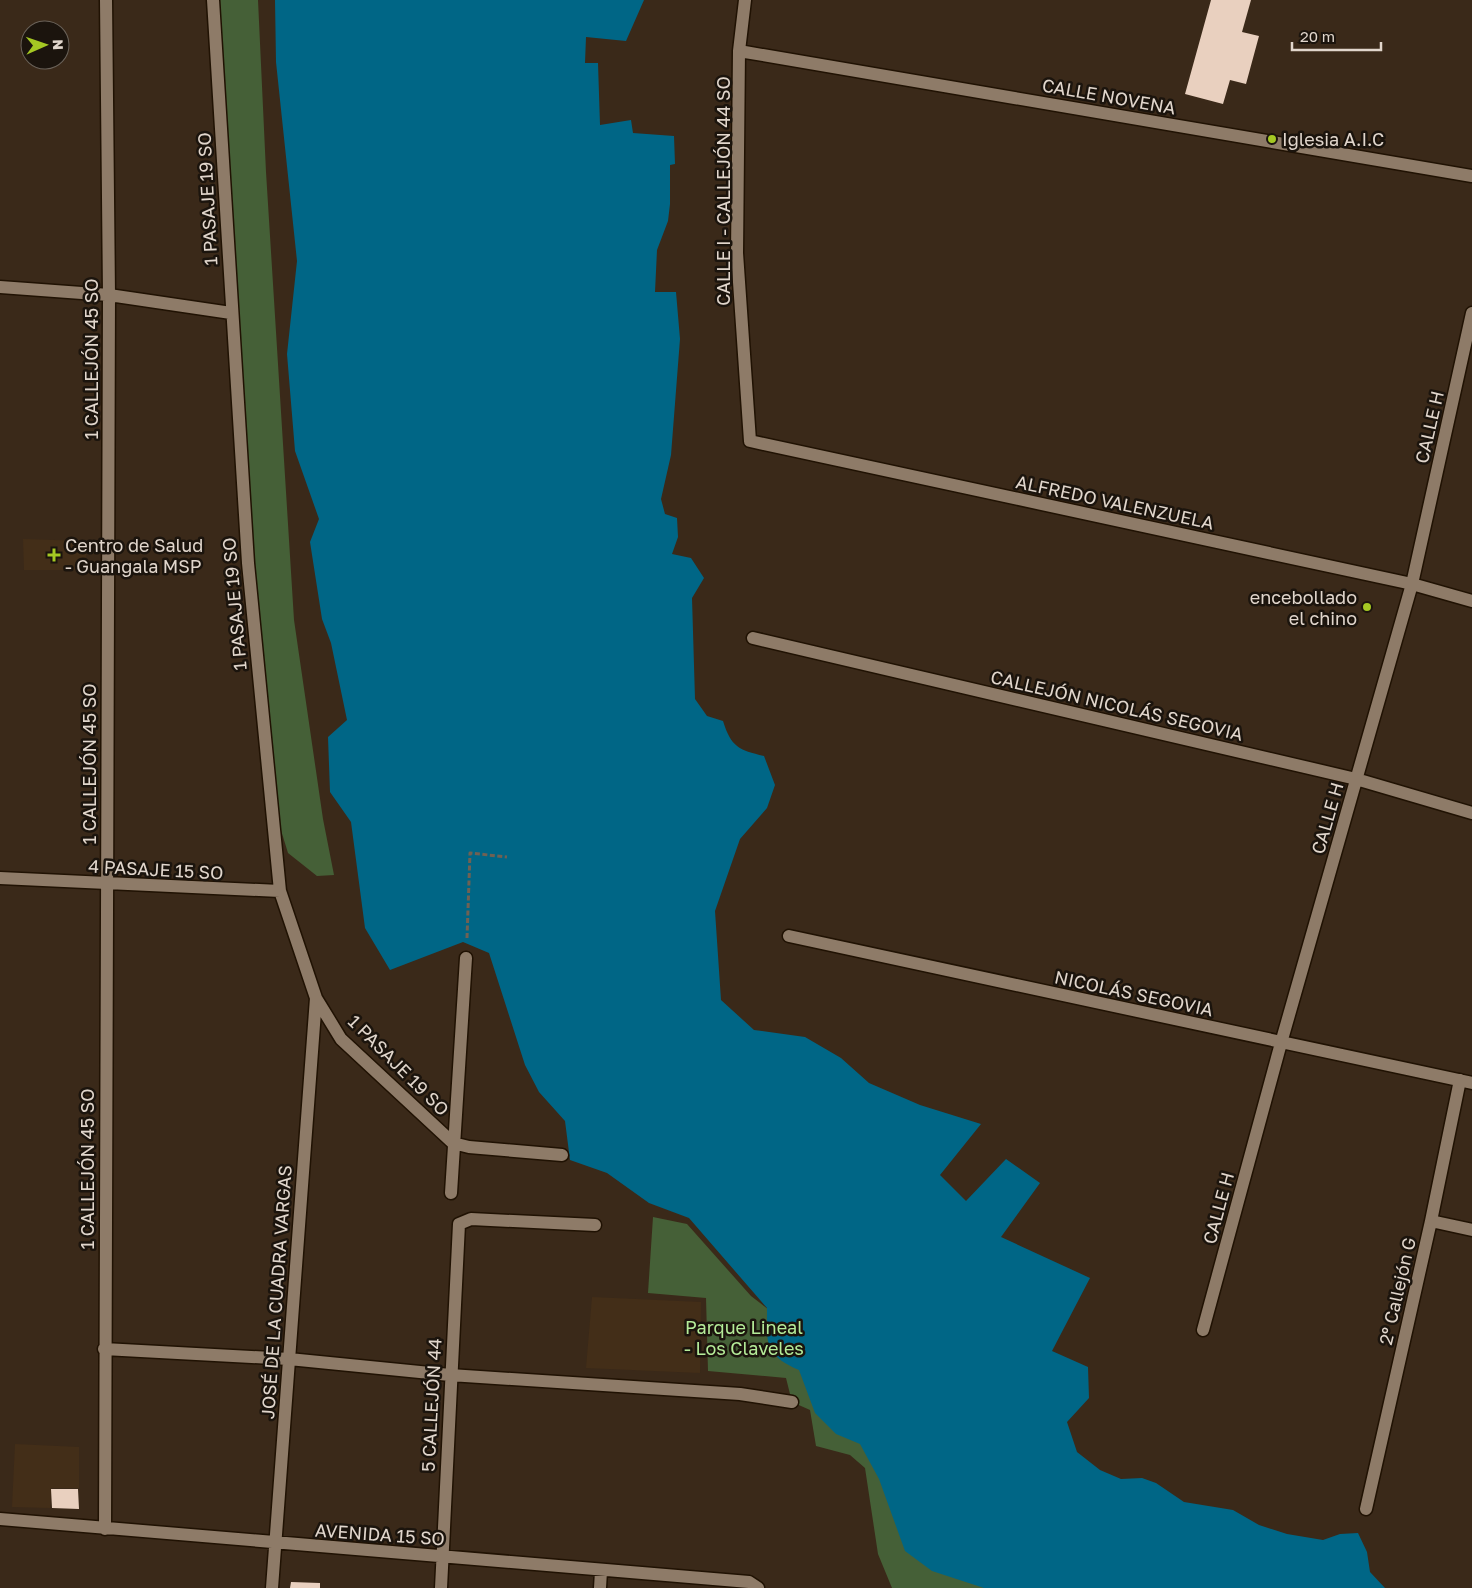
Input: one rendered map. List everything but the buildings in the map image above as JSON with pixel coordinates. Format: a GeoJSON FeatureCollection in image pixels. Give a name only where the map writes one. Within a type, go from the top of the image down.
{"type":"FeatureCollection","features":[{"type":"Feature","properties":{"kind":"street","name":"1 CALLEJÓN 45 SO"},"geometry":{"type":"LineString","coordinates":[[104,1529],[109,295],[106,0]]}},
{"type":"Feature","properties":{"kind":"street","name":"1 PASAJE 19 SO"},"geometry":{"type":"LineString","coordinates":[[213,0],[248,562],[280,891],[316,998],[341,1039],[453,1143]]}},
{"type":"Feature","properties":{"kind":"street","name":"CALLE I - CALLEJÓN 44 SO"},"geometry":{"type":"LineString","coordinates":[[745,0],[739,50],[737,253],[750,441]]}},
{"type":"Feature","properties":{"kind":"street","name":"CALLE NOVENA"},"geometry":{"type":"LineString","coordinates":[[739,50],[1472,176]]}},
{"type":"Feature","properties":{"kind":"street"},"geometry":{"type":"LineString","coordinates":[[0,287],[109,295],[231,313]]}},
{"type":"Feature","properties":{"kind":"street","name":"CALLE H"},"geometry":{"type":"LineString","coordinates":[[1202,1330],[1280,1043],[1412,584],[1472,313]]}},
{"type":"Feature","properties":{"kind":"street","name":"ALFREDO VALENZUELA"},"geometry":{"type":"LineString","coordinates":[[750,441],[1412,584],[1472,601]]}},
{"type":"Feature","properties":{"kind":"street","name":"CALLEJÓN NICOLÁS SEGOVIA"},"geometry":{"type":"LineString","coordinates":[[752,638],[1356,779],[1472,812]]}},
{"type":"Feature","properties":{"kind":"street","name":"4 PASAJE 15 SO"},"geometry":{"type":"LineString","coordinates":[[0,878],[280,891]]}},
{"type":"Feature","properties":{"kind":"street","name":"NICOLÁS SEGOVIA"},"geometry":{"type":"LineString","coordinates":[[789,936],[1466,1082]]}},
{"type":"Feature","properties":{"kind":"street"},"geometry":{"type":"LineString","coordinates":[[451,1193],[466,958]]}},
{"type":"Feature","properties":{"kind":"street","name":"JOSÉ DE LA CUADRA VARGAS"},"geometry":{"type":"LineString","coordinates":[[272,1588],[316,998]]}},
{"type":"Feature","properties":{"kind":"street","name":"2º Callejón G"},"geometry":{"type":"LineString","coordinates":[[1366,1509],[1431,1221],[1466,1082]]}},
{"type":"Feature","properties":{"kind":"street"},"geometry":{"type":"LineString","coordinates":[[453,1143],[469,1148],[562,1155]]}},
{"type":"Feature","properties":{"kind":"street","name":"5 CALLEJÓN 44"},"geometry":{"type":"LineString","coordinates":[[441,1588],[450,1375],[459,1224],[471,1219],[595,1225]]}},
{"type":"Feature","properties":{"kind":"street"},"geometry":{"type":"LineString","coordinates":[[1431,1221],[1472,1230]]}},
{"type":"Feature","properties":{"kind":"street"},"geometry":{"type":"LineString","coordinates":[[104,1349],[289,1359],[450,1375],[740,1394],[792,1402]]}},
{"type":"Feature","properties":{"kind":"street","name":"AVENIDA 15 SO"},"geometry":{"type":"LineString","coordinates":[[0,1519],[749,1582],[757,1586]]}},
{"type":"Feature","properties":{"kind":"street"},"geometry":{"type":"LineString","coordinates":[[600,1588],[601,1571]]}},
{"type":"Feature","properties":{"kind":"path"},"geometry":{"type":"LineString","coordinates":[[466,958],[470,853],[507,857]]}},
{"type":"Feature","properties":{"kind":"shaded area","name":"Centro de Salud - Guangala MSP"},"geometry":{"type":"Polygon","coordinates":[[[23,539],[86,541],[86,570],[24,570],[23,539]]]}},
{"type":"Feature","properties":{"kind":"shaded area"},"geometry":{"type":"Polygon","coordinates":[[[592,1297],[701,1302],[700,1373],[586,1368],[592,1297]]]}},
{"type":"Feature","properties":{"kind":"shaded area"},"geometry":{"type":"Polygon","coordinates":[[[15,1444],[79,1447],[79,1488],[51,1488],[50,1508],[12,1507],[15,1444]]]}},
{"type":"Feature","properties":{"kind":"green space"},"geometry":{"type":"Polygon","coordinates":[[[220,0],[258,0],[266,172],[294,620],[323,819],[334,875],[317,876],[288,853],[280,827],[254,559],[235,279],[220,0]]]}},
{"type":"Feature","properties":{"kind":"green space","name":"Parque Lineal - Los Claveles"},"geometry":{"type":"Polygon","coordinates":[[[653,1217],[687,1224],[751,1296],[782,1320],[1014,1588],[892,1588],[878,1554],[865,1468],[850,1455],[816,1446],[810,1410],[792,1402],[786,1378],[708,1371],[706,1298],[648,1293],[653,1217]]]}},
{"type":"Feature","properties":{"kind":"water"},"geometry":{"type":"Polygon","coordinates":[[[275,0],[644,0],[626,41],[586,37],[585,63],[598,63],[600,125],[631,120],[633,133],[674,136],[675,164],[670,165],[668,221],[657,250],[655,292],[676,292],[680,339],[671,455],[661,499],[665,514],[677,518],[678,537],[672,554],[691,558],[704,578],[692,598],[695,699],[707,716],[723,721],[729,737],[737,746],[748,752],[764,756],[775,785],[767,808],[740,839],[715,911],[721,1000],[754,1030],[805,1037],[841,1058],[869,1083],[920,1105],[981,1124],[940,1175],[966,1201],[1006,1159],[1040,1183],[1001,1237],[1090,1278],[1052,1351],[1088,1367],[1089,1398],[1067,1422],[1077,1452],[1100,1470],[1121,1479],[1142,1478],[1156,1483],[1184,1502],[1233,1510],[1259,1525],[1287,1534],[1323,1540],[1340,1534],[1358,1533],[1367,1552],[1370,1572],[1385,1588],[984,1588],[932,1571],[905,1551],[879,1479],[860,1444],[836,1434],[815,1413],[799,1370],[787,1364],[773,1353],[768,1339],[767,1308],[689,1218],[649,1203],[607,1173],[570,1160],[565,1121],[539,1092],[525,1065],[489,953],[463,942],[390,970],[365,928],[351,822],[330,792],[328,737],[347,720],[331,643],[322,619],[310,542],[319,519],[295,451],[287,354],[297,261],[276,62],[275,0]]]}},
{"type":"Feature","properties":{"kind":"place","name":"Iglesia A.I.C"},"geometry":{"type":"Point","coordinates":[1272,139]}},
{"type":"Feature","properties":{"kind":"place","name":"Centro de Salud - Guangala MSP"},"geometry":{"type":"Point","coordinates":[54,555]}},
{"type":"Feature","properties":{"kind":"place","name":"encebollado el chino"},"geometry":{"type":"Point","coordinates":[1367,607]}}]}
